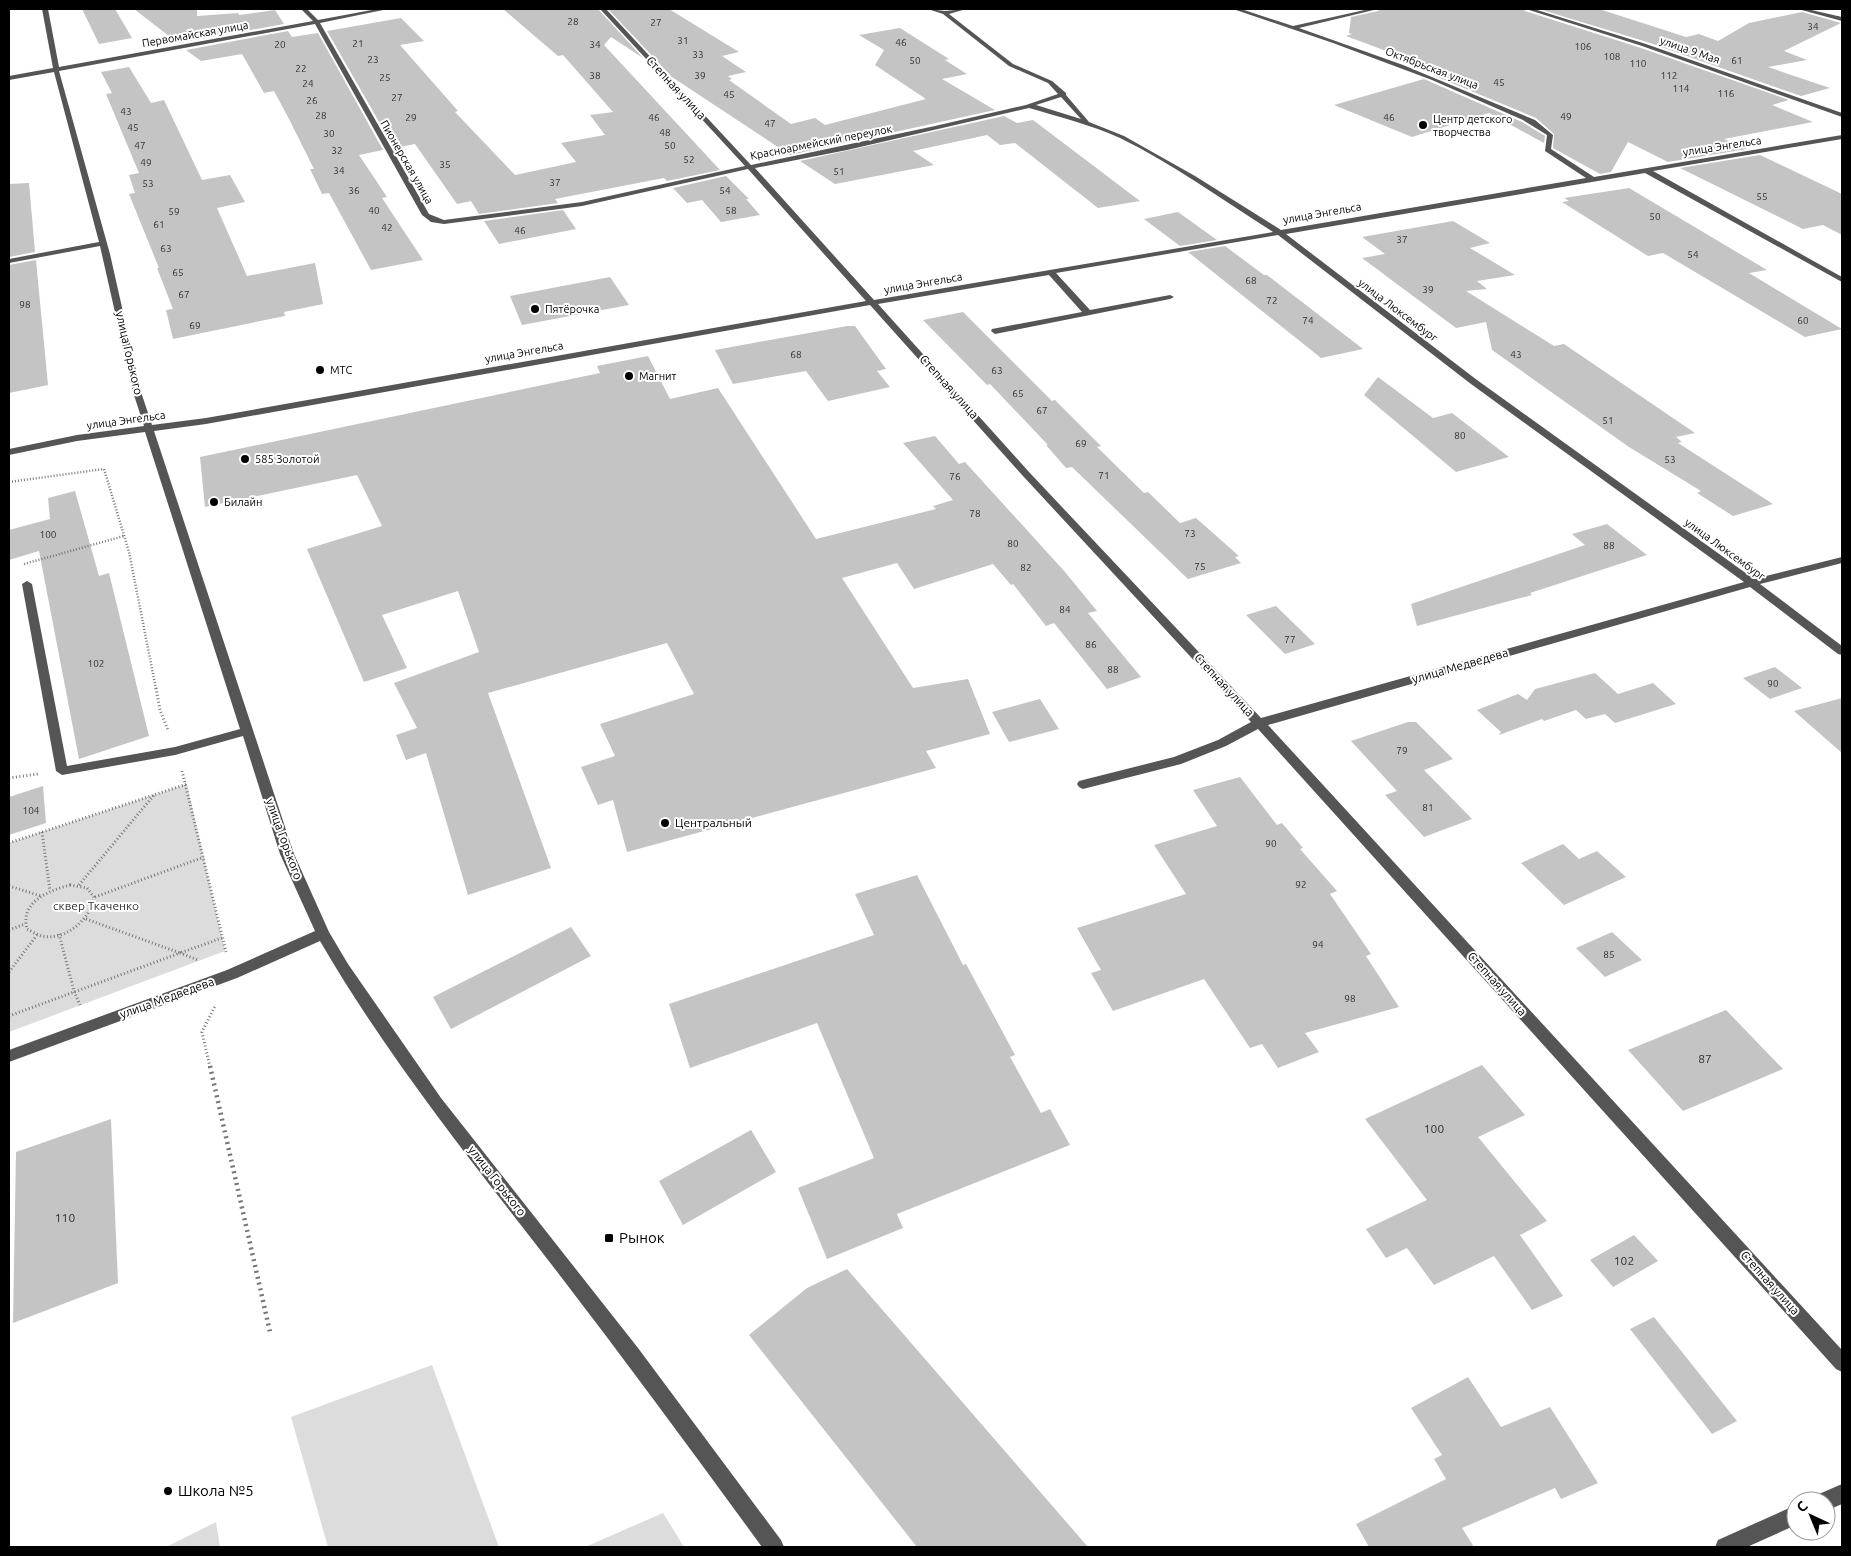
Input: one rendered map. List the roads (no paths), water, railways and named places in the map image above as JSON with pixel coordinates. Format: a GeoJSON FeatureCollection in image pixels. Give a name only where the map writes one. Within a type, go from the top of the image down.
{"type":"FeatureCollection","features":[{"type":"Feature","properties":{"kind":"street","name":"улица Горького"},"geometry":{"type":"LineString","coordinates":[[45,9],[56,69],[103,243],[137,392],[287,854],[323,934],[343,968],[436,1103],[632,1354],[774,1547]]}},
{"type":"Feature","properties":{"kind":"street","name":"Пионерская улица"},"geometry":{"type":"LineString","coordinates":[[304,9],[316,21],[426,215],[434,220],[444,222],[582,204]]}},
{"type":"Feature","properties":{"kind":"street","name":"Первомайская улица"},"geometry":{"type":"LineString","coordinates":[[9,78],[385,9]]}},
{"type":"Feature","properties":{"kind":"street","name":"Степная улица"},"geometry":{"type":"LineString","coordinates":[[603,9],[874,303],[1026,474],[1259,723],[1842,1363]]}},
{"type":"Feature","properties":{"kind":"street","name":"улица Люксембург"},"geometry":{"type":"LineString","coordinates":[[931,9],[945,13],[1010,64],[1050,82],[1064,94],[1087,122],[1122,138],[1193,176],[1278,232],[1474,382],[1752,583],[1842,651]]}},
{"type":"Feature","properties":{"kind":"street"},"geometry":{"type":"LineString","coordinates":[[945,13],[963,9]]}},
{"type":"Feature","properties":{"kind":"street","name":"Октябрьская улица"},"geometry":{"type":"LineString","coordinates":[[1236,9],[1294,27],[1468,93],[1538,125],[1544,128],[1550,135],[1547,150],[1592,179]]}},
{"type":"Feature","properties":{"kind":"street"},"geometry":{"type":"LineString","coordinates":[[1294,27],[1376,9]]}},
{"type":"Feature","properties":{"kind":"street","name":"улица 9 Мая"},"geometry":{"type":"LineString","coordinates":[[1530,9],[1644,45],[1842,116]]}},
{"type":"Feature","properties":{"kind":"street"},"geometry":{"type":"LineString","coordinates":[[1801,9],[1842,19]]}},
{"type":"Feature","properties":{"kind":"street","name":"Красноармейский переулок"},"geometry":{"type":"LineString","coordinates":[[582,204],[638,190],[856,146],[1028,106],[1064,94]]}},
{"type":"Feature","properties":{"kind":"street"},"geometry":{"type":"LineString","coordinates":[[1028,106],[1087,122]]}},
{"type":"Feature","properties":{"kind":"street","name":"улица Энгельса"},"geometry":{"type":"LineString","coordinates":[[9,452],[77,438],[206,421],[687,334],[1842,137]]}},
{"type":"Feature","properties":{"kind":"street"},"geometry":{"type":"LineString","coordinates":[[1646,170],[1842,280]]}},
{"type":"Feature","properties":{"kind":"street"},"geometry":{"type":"LineString","coordinates":[[9,261],[103,243]]}},
{"type":"Feature","properties":{"kind":"street"},"geometry":{"type":"LineString","coordinates":[[1050,272],[1088,313]]}},
{"type":"Feature","properties":{"kind":"street"},"geometry":{"type":"LineString","coordinates":[[996,331],[1170,297]]}},
{"type":"Feature","properties":{"kind":"street","name":"улица Медведева"},"geometry":{"type":"LineString","coordinates":[[1083,784],[1177,761],[1222,743],[1259,723],[1752,583],[1842,560]]}},
{"type":"Feature","properties":{"kind":"street"},"geometry":{"type":"LineString","coordinates":[[26,584],[62,771],[176,751],[247,731]]}},
{"type":"Feature","properties":{"kind":"street","name":"улица Медведева"},"geometry":{"type":"LineString","coordinates":[[9,1056],[232,974],[323,934]]}},
{"type":"Feature","properties":{"kind":"street"},"geometry":{"type":"LineString","coordinates":[[1725,1547],[1786,1520]]}},
{"type":"Feature","properties":{"kind":"place","name":"Центр детского творчества"},"geometry":{"type":"Point","coordinates":[1423,125]}},
{"type":"Feature","properties":{"kind":"place","name":"Пятёрочка"},"geometry":{"type":"Point","coordinates":[535,309]}},
{"type":"Feature","properties":{"kind":"place","name":"МТС"},"geometry":{"type":"Point","coordinates":[320,370]}},
{"type":"Feature","properties":{"kind":"place","name":"Магнит"},"geometry":{"type":"Point","coordinates":[629,376]}},
{"type":"Feature","properties":{"kind":"place","name":"585 Золотой"},"geometry":{"type":"Point","coordinates":[245,459]}},
{"type":"Feature","properties":{"kind":"place","name":"Билайн"},"geometry":{"type":"Point","coordinates":[214,502]}},
{"type":"Feature","properties":{"kind":"place","name":"Центральный"},"geometry":{"type":"Point","coordinates":[665,823]}},
{"type":"Feature","properties":{"kind":"place","name":"Рынок"},"geometry":{"type":"Point","coordinates":[609,1238]}},
{"type":"Feature","properties":{"kind":"place","name":"Школа №5"},"geometry":{"type":"Point","coordinates":[168,1491]}},
{"type":"Feature","properties":{"kind":"park label","name":"сквер Ткаченко"},"geometry":{"type":"Point","coordinates":[96,906]}}]}
